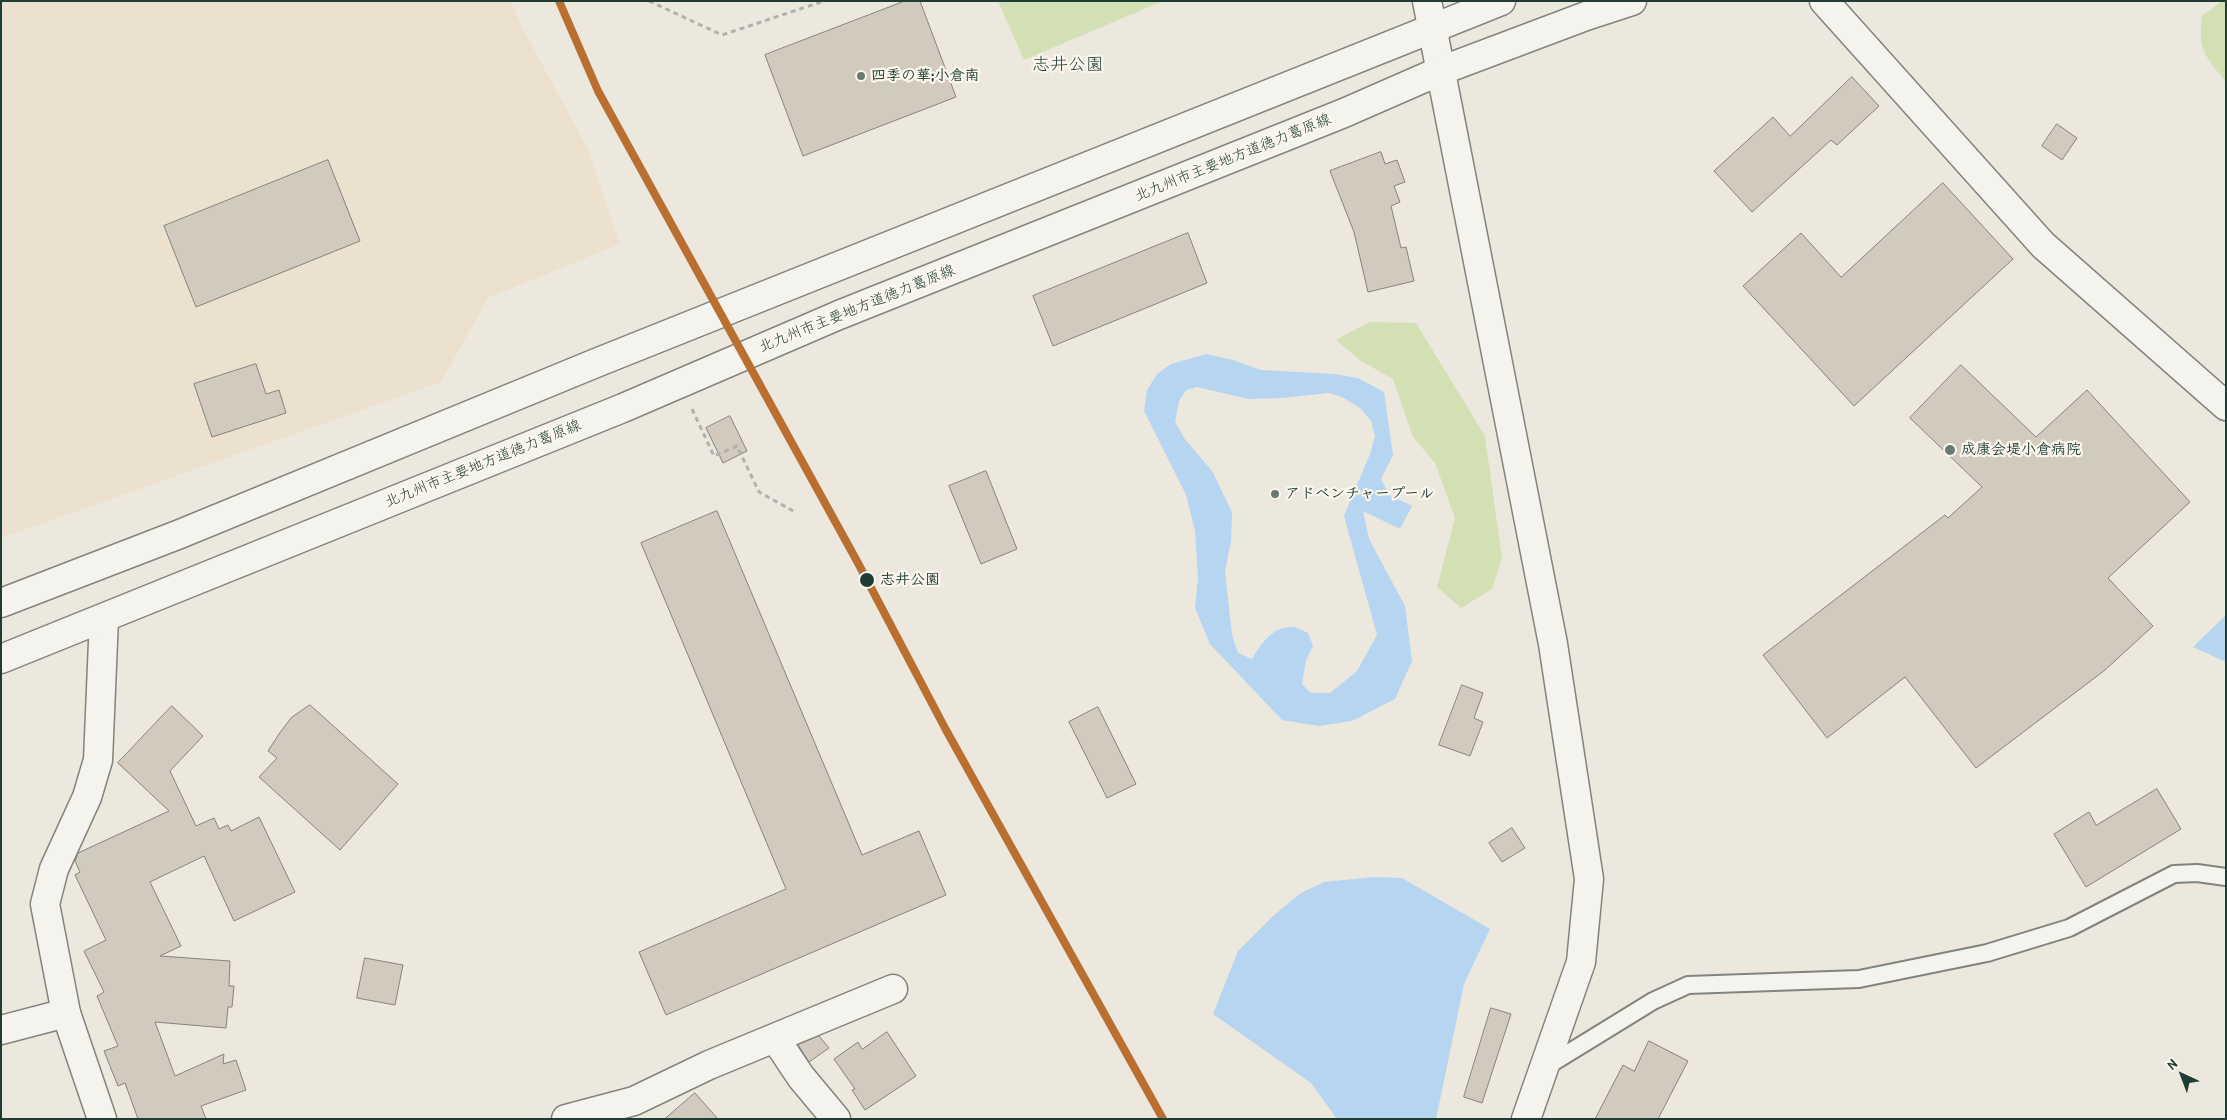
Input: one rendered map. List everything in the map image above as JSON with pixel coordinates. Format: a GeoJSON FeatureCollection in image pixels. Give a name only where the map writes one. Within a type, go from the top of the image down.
{"type":"FeatureCollection","features":[{"type":"Feature","properties":{"kind":"main road"},"geometry":{"type":"LineString","coordinates":[[1427,1],[1553,644],[1589,879],[1581,962],[1526,1119]]}},
{"type":"Feature","properties":{"kind":"main road"},"geometry":{"type":"LineString","coordinates":[[2,600],[180,534],[596,363],[1501,1]]}},
{"type":"Feature","properties":{"kind":"main road","name":"北九州市主要地方道徳力葛原線"},"geometry":{"type":"LineString","coordinates":[[1,660],[623,408],[839,316],[1344,114],[1440,72],[1586,16],[1632,1]]}},
{"type":"Feature","properties":{"kind":"main road"},"geometry":{"type":"LineString","coordinates":[[1824,1],[2043,245],[2226,406]]}},
{"type":"Feature","properties":{"kind":"main road"},"geometry":{"type":"LineString","coordinates":[[102,1119],[66,1013],[45,904],[54,869],[87,797],[98,760],[104,618]]}},
{"type":"Feature","properties":{"kind":"main road"},"geometry":{"type":"LineString","coordinates":[[572,1118],[634,1101],[709,1065],[893,990]]}},
{"type":"Feature","properties":{"kind":"main road"},"geometry":{"type":"LineString","coordinates":[[1,1030],[66,1013]]}},
{"type":"Feature","properties":{"kind":"main road"},"geometry":{"type":"LineString","coordinates":[[775,1038],[801,1078],[836,1119]]}},
{"type":"Feature","properties":{"kind":"lane"},"geometry":{"type":"LineString","coordinates":[[1544,1068],[1654,1001],[1688,985],[1859,978],[1987,953],[2069,928],[2174,874],[2196,873],[2226,877]]}},
{"type":"Feature","properties":{"kind":"path"},"geometry":{"type":"LineString","coordinates":[[649,1],[722,35],[824,1]]}},
{"type":"Feature","properties":{"kind":"path"},"geometry":{"type":"LineString","coordinates":[[692,408],[714,456],[737,446],[759,492],[795,512]]}},
{"type":"Feature","properties":{"kind":"shaded area"},"geometry":{"type":"Polygon","coordinates":[[[1,1],[511,1],[522,27],[589,151],[620,244],[488,298],[441,382],[1,538],[1,1]]]}},
{"type":"Feature","properties":{"kind":"green space"},"geometry":{"type":"Polygon","coordinates":[[[998,1],[1163,1],[1024,60],[998,1]]]}},
{"type":"Feature","properties":{"kind":"green space"},"geometry":{"type":"Polygon","coordinates":[[[2222,1],[2226,1],[2226,83],[2208,59],[2202,46],[2201,38],[2202,16],[2222,1]]]}},
{"type":"Feature","properties":{"kind":"green space"},"geometry":{"type":"Polygon","coordinates":[[[1369,322],[1416,323],[1485,436],[1502,558],[1492,589],[1461,608],[1437,587],[1455,518],[1435,463],[1413,437],[1393,379],[1361,361],[1336,340],[1369,322]]]}},
{"type":"Feature","properties":{"kind":"water"},"geometry":{"type":"Polygon","coordinates":[[[1206,354],[1233,360],[1261,370],[1334,374],[1358,378],[1384,392],[1393,455],[1381,479],[1389,495],[1412,506],[1400,529],[1363,511],[1369,539],[1405,606],[1412,661],[1395,699],[1352,721],[1319,726],[1282,720],[1210,644],[1195,608],[1198,578],[1195,531],[1186,495],[1144,411],[1147,390],[1157,374],[1171,364],[1206,354]],[[1197,387],[1186,390],[1179,401],[1175,422],[1184,438],[1212,471],[1232,512],[1231,541],[1225,571],[1232,635],[1238,653],[1252,659],[1263,642],[1279,630],[1294,627],[1308,633],[1313,646],[1306,660],[1302,684],[1311,693],[1330,693],[1357,671],[1377,635],[1344,516],[1370,454],[1375,436],[1371,421],[1360,408],[1342,397],[1329,393],[1283,398],[1248,399],[1197,387]]]}},
{"type":"Feature","properties":{"kind":"water"},"geometry":{"type":"Polygon","coordinates":[[[2226,615],[2226,662],[2193,647],[2226,615]]]}},
{"type":"Feature","properties":{"kind":"water"},"geometry":{"type":"Polygon","coordinates":[[[1374,877],[1402,878],[1490,929],[1464,984],[1436,1119],[1337,1119],[1311,1083],[1213,1014],[1238,951],[1273,916],[1301,893],[1324,882],[1374,877]]]}},
{"type":"Feature","properties":{"kind":"building","name":"四季の華;小倉南"},"geometry":{"type":"Polygon","coordinates":[[[905,1],[920,1],[956,97],[803,156],[765,55],[905,1]]]}},
{"type":"Feature","properties":{"kind":"building"},"geometry":{"type":"Polygon","coordinates":[[[1852,77],[1879,106],[1837,145],[1831,140],[1752,212],[1714,171],[1773,117],[1790,136],[1852,77]]]}},
{"type":"Feature","properties":{"kind":"building"},"geometry":{"type":"Polygon","coordinates":[[[2057,124],[2077,138],[2062,160],[2042,146],[2057,124]]]}},
{"type":"Feature","properties":{"kind":"building"},"geometry":{"type":"Polygon","coordinates":[[[1381,152],[1385,164],[1397,160],[1405,182],[1394,186],[1400,202],[1391,206],[1401,248],[1406,247],[1414,281],[1368,292],[1354,232],[1330,171],[1381,152]]]}},
{"type":"Feature","properties":{"kind":"building"},"geometry":{"type":"Polygon","coordinates":[[[328,160],[360,241],[196,307],[164,226],[328,160]]]}},
{"type":"Feature","properties":{"kind":"building"},"geometry":{"type":"Polygon","coordinates":[[[1943,183],[2013,259],[1854,406],[1743,286],[1801,233],[1841,277],[1943,183]]]}},
{"type":"Feature","properties":{"kind":"building"},"geometry":{"type":"Polygon","coordinates":[[[1188,233],[1207,283],[1053,346],[1033,296],[1188,233]]]}},
{"type":"Feature","properties":{"kind":"building"},"geometry":{"type":"Polygon","coordinates":[[[256,364],[266,394],[279,390],[286,413],[212,437],[194,384],[256,364]]]}},
{"type":"Feature","properties":{"kind":"building"},"geometry":{"type":"Polygon","coordinates":[[[1961,365],[2036,437],[2087,390],[2190,502],[2108,578],[2153,626],[2105,670],[1976,768],[1905,677],[1827,738],[1763,655],[1945,515],[1948,518],[1982,487],[1910,418],[1961,365]]]}},
{"type":"Feature","properties":{"kind":"building"},"geometry":{"type":"Polygon","coordinates":[[[730,416],[747,451],[723,463],[706,428],[730,416]]]}},
{"type":"Feature","properties":{"kind":"building"},"geometry":{"type":"Polygon","coordinates":[[[986,471],[1017,549],[981,564],[949,486],[986,471]]]}},
{"type":"Feature","properties":{"kind":"building"},"geometry":{"type":"Polygon","coordinates":[[[717,511],[862,855],[919,831],[946,895],[666,1015],[639,952],[786,889],[641,543],[717,511]]]}},
{"type":"Feature","properties":{"kind":"building"},"geometry":{"type":"Polygon","coordinates":[[[1462,685],[1483,693],[1474,718],[1483,722],[1470,756],[1439,745],[1462,685]]]}},
{"type":"Feature","properties":{"kind":"building"},"geometry":{"type":"Polygon","coordinates":[[[310,705],[398,784],[340,850],[259,777],[277,758],[268,751],[279,734],[291,718],[310,705]]]}},
{"type":"Feature","properties":{"kind":"building"},"geometry":{"type":"Polygon","coordinates":[[[172,706],[203,736],[170,771],[196,826],[214,818],[219,829],[228,825],[231,831],[259,817],[295,892],[234,921],[204,856],[150,882],[181,946],[160,956],[230,961],[229,986],[234,986],[232,1007],[228,1007],[226,1028],[155,1022],[175,1076],[224,1054],[223,1064],[236,1060],[246,1090],[201,1106],[206,1119],[138,1119],[125,1083],[118,1086],[104,1051],[118,1046],[97,996],[104,992],[84,951],[106,940],[75,875],[80,872],[75,861],[78,853],[169,811],[118,763],[172,706]]]}},
{"type":"Feature","properties":{"kind":"building"},"geometry":{"type":"Polygon","coordinates":[[[1098,707],[1136,784],[1107,798],[1069,722],[1098,707]]]}},
{"type":"Feature","properties":{"kind":"building"},"geometry":{"type":"Polygon","coordinates":[[[2157,789],[2181,829],[2086,887],[2054,834],[2089,812],[2096,825],[2157,789]]]}},
{"type":"Feature","properties":{"kind":"building"},"geometry":{"type":"Polygon","coordinates":[[[1512,828],[1525,848],[1502,862],[1489,843],[1512,828]]]}},
{"type":"Feature","properties":{"kind":"building"},"geometry":{"type":"Polygon","coordinates":[[[365,958],[403,965],[395,1005],[357,998],[365,958]]]}},
{"type":"Feature","properties":{"kind":"building"},"geometry":{"type":"Polygon","coordinates":[[[1491,1008],[1511,1014],[1482,1103],[1464,1097],[1491,1008]]]}},
{"type":"Feature","properties":{"kind":"building"},"geometry":{"type":"Polygon","coordinates":[[[887,1032],[916,1076],[865,1110],[852,1090],[855,1089],[834,1059],[858,1042],[862,1049],[887,1032]]]}},
{"type":"Feature","properties":{"kind":"building"},"geometry":{"type":"Polygon","coordinates":[[[819,1036],[829,1048],[809,1062],[798,1045],[819,1036]]]}},
{"type":"Feature","properties":{"kind":"building"},"geometry":{"type":"Polygon","coordinates":[[[1649,1041],[1688,1061],[1658,1119],[1595,1119],[1623,1065],[1634,1071],[1649,1041]]]}},
{"type":"Feature","properties":{"kind":"building"},"geometry":{"type":"Polygon","coordinates":[[[695,1093],[718,1119],[665,1119],[695,1093]]]}},
{"type":"Feature","properties":{"kind":"transit line"},"geometry":{"type":"LineString","coordinates":[[559,1],[598,91],[858,563],[946,730],[1163,1119]]}},
{"type":"Feature","properties":{"kind":"place","name":"四季の華;小倉南"},"geometry":{"type":"Point","coordinates":[861,76]}},
{"type":"Feature","properties":{"kind":"place","name":"成康会堤小倉病院"},"geometry":{"type":"Point","coordinates":[1950,450]}},
{"type":"Feature","properties":{"kind":"place","name":"アドベンチャープール"},"geometry":{"type":"Point","coordinates":[1275,494]}},
{"type":"Feature","properties":{"kind":"place","name":"志井公園"},"geometry":{"type":"Point","coordinates":[867,580]}},
{"type":"Feature","properties":{"kind":"district","name":"志井公園"},"geometry":{"type":"Point","coordinates":[1068,65]}}]}
